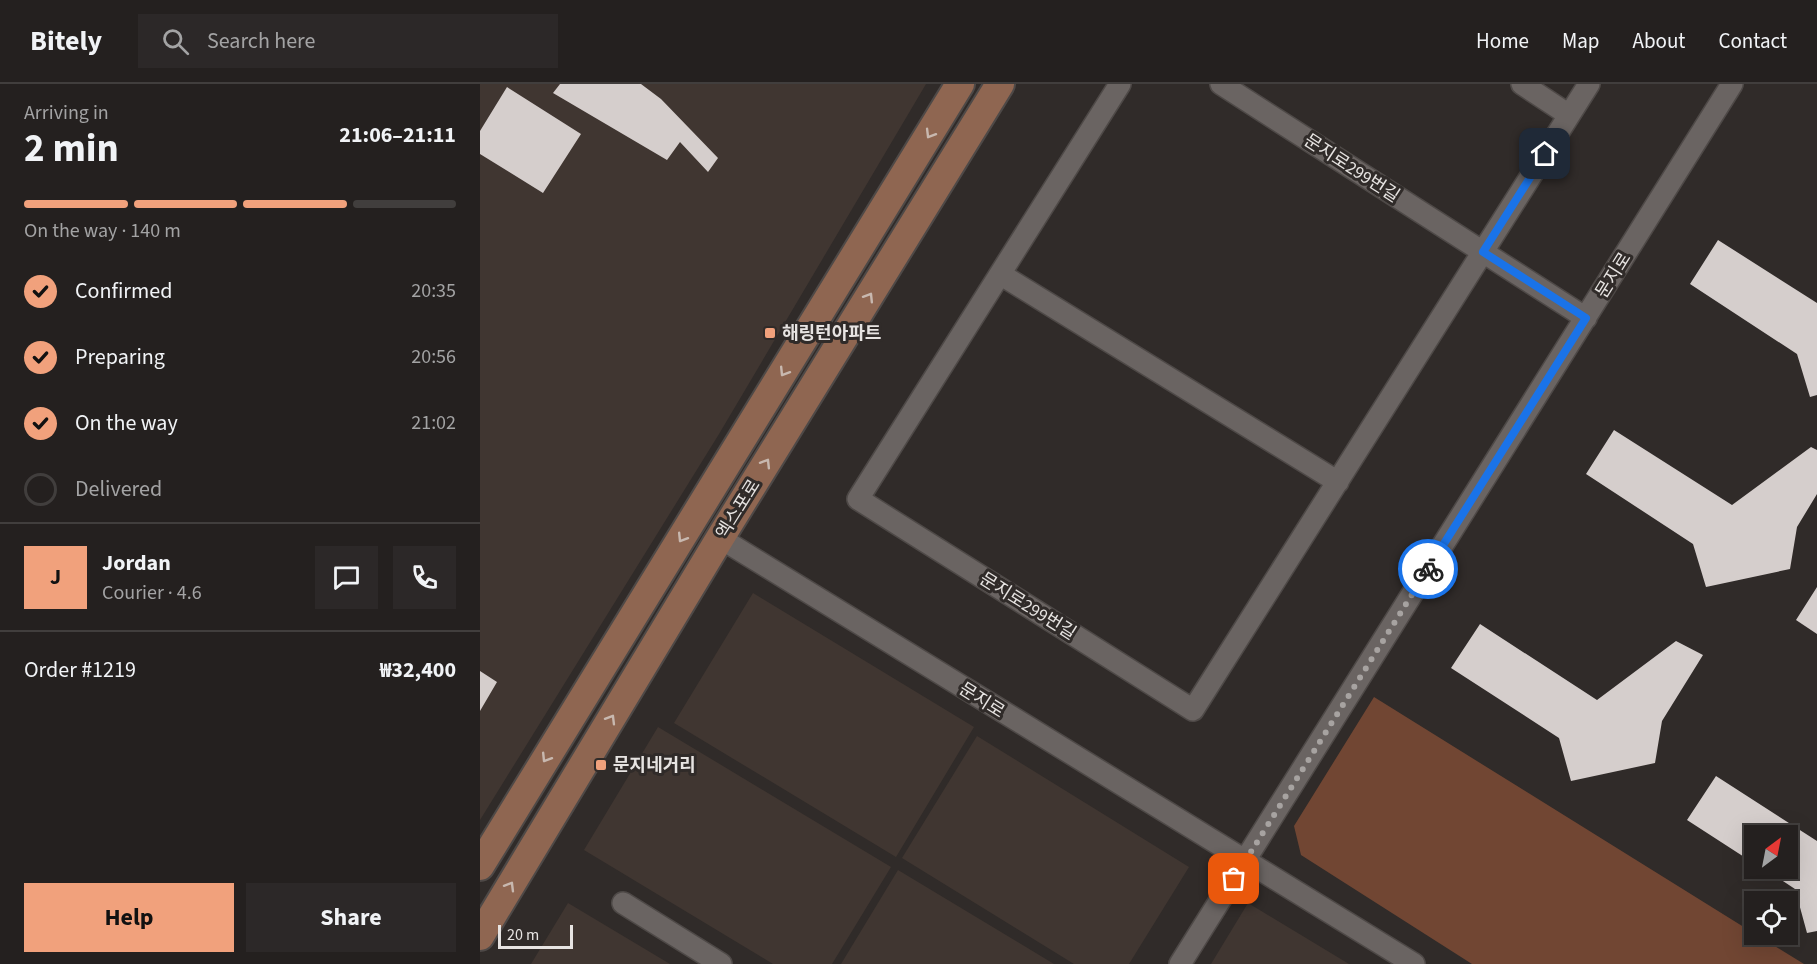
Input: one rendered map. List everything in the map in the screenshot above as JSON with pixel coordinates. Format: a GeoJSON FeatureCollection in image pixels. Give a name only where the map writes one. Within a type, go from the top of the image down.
{"type":"FeatureCollection","features":[{"type":"Feature","properties":{"kind":"main road","name":"엑스포로"},"geometry":{"type":"LineString","coordinates":[[480,866],[960,84]]}},
{"type":"Feature","properties":{"kind":"main road","name":"엑스포로"},"geometry":{"type":"LineString","coordinates":[[480,936],[720,538],[1000,84]]}},
{"type":"Feature","properties":{"kind":"street","name":"문지로299번길"},"geometry":{"type":"LineString","coordinates":[[1120,84],[858,499],[1193,710],[1589,84]]}},
{"type":"Feature","properties":{"kind":"street","name":"문지로299번길"},"geometry":{"type":"LineString","coordinates":[[1221,84],[1586,318]]}},
{"type":"Feature","properties":{"kind":"street"},"geometry":{"type":"LineString","coordinates":[[1522,84],[1569,115]]}},
{"type":"Feature","properties":{"kind":"street","name":"문지로"},"geometry":{"type":"LineString","coordinates":[[1180,964],[1732,84]]}},
{"type":"Feature","properties":{"kind":"street"},"geometry":{"type":"LineString","coordinates":[[1000,274],[1338,482]]}},
{"type":"Feature","properties":{"kind":"street","name":"문지로"},"geometry":{"type":"LineString","coordinates":[[720,538],[1414,964]]}},
{"type":"Feature","properties":{"kind":"street"},"geometry":{"type":"LineString","coordinates":[[623,903],[721,964]]}},
{"type":"Feature","properties":{"kind":"shaded area"},"geometry":{"type":"Polygon","coordinates":[[[480,84],[926,84],[719,434],[480,820],[480,84]]]}},
{"type":"Feature","properties":{"kind":"shaded area"},"geometry":{"type":"Polygon","coordinates":[[[753,593],[974,727],[896,857],[674,723],[753,593]]]}},
{"type":"Feature","properties":{"kind":"shaded area"},"geometry":{"type":"Polygon","coordinates":[[[1374,697],[1744,927],[1744,945],[1773,945],[1804,964],[1472,964],[1301,855],[1294,826],[1374,697]]]}},
{"type":"Feature","properties":{"kind":"shaded area"},"geometry":{"type":"Polygon","coordinates":[[[658,727],[891,867],[832,964],[773,964],[584,850],[658,727]]]}},
{"type":"Feature","properties":{"kind":"shaded area"},"geometry":{"type":"Polygon","coordinates":[[[977,736],[1189,867],[1129,964],[1074,964],[902,858],[977,736]]]}},
{"type":"Feature","properties":{"kind":"shaded area"},"geometry":{"type":"Polygon","coordinates":[[[898,870],[1054,964],[841,964],[898,870]]]}},
{"type":"Feature","properties":{"kind":"shaded area"},"geometry":{"type":"Polygon","coordinates":[[[568,903],[670,964],[531,964],[568,903]]]}},
{"type":"Feature","properties":{"kind":"shaded area"},"geometry":{"type":"Polygon","coordinates":[[[1248,903],[1349,964],[1211,964],[1248,903]]]}},
{"type":"Feature","properties":{"kind":"building"},"geometry":{"type":"Polygon","coordinates":[[[560,84],[641,84],[661,99],[718,158],[708,172],[680,142],[667,160],[553,93],[560,84]]]}},
{"type":"Feature","properties":{"kind":"building"},"geometry":{"type":"Polygon","coordinates":[[[507,87],[581,134],[543,193],[480,154],[480,131],[507,87]]]}},
{"type":"Feature","properties":{"kind":"building"},"geometry":{"type":"Polygon","coordinates":[[[1718,240],[1817,303],[1817,395],[1810,397],[1797,354],[1690,284],[1718,240]]]}},
{"type":"Feature","properties":{"kind":"building"},"geometry":{"type":"Polygon","coordinates":[[[1614,430],[1732,505],[1811,447],[1817,450],[1817,494],[1797,527],[1790,569],[1706,587],[1693,544],[1586,474],[1614,430]]]}},
{"type":"Feature","properties":{"kind":"building"},"geometry":{"type":"Polygon","coordinates":[[[1817,587],[1817,634],[1796,620],[1817,587]]]}},
{"type":"Feature","properties":{"kind":"building"},"geometry":{"type":"Polygon","coordinates":[[[1480,624],[1597,700],[1676,641],[1703,655],[1662,721],[1655,763],[1571,781],[1559,738],[1451,668],[1480,624]]]}},
{"type":"Feature","properties":{"kind":"building"},"geometry":{"type":"Polygon","coordinates":[[[480,671],[497,682],[480,711],[480,671]]]}},
{"type":"Feature","properties":{"kind":"building"},"geometry":{"type":"Polygon","coordinates":[[[1716,776],[1792,825],[1744,825],[1744,857],[1687,820],[1716,776]]]}},
{"type":"Feature","properties":{"kind":"building"},"geometry":{"type":"Polygon","coordinates":[[[1798,829],[1817,841],[1817,931],[1807,933],[1798,900],[1798,891],[1780,879],[1798,879],[1798,829]]]}},
{"type":"Feature","properties":{"kind":"way so far"},"geometry":{"type":"LineString","coordinates":[[1234,879],[1428,569]]}},
{"type":"Feature","properties":{"kind":"place","name":"해링턴아파트"},"geometry":{"type":"Point","coordinates":[770,333]}},
{"type":"Feature","properties":{"kind":"place","name":"문지네거리"},"geometry":{"type":"Point","coordinates":[601,765]}},
{"type":"Feature","properties":{"kind":"route"},"geometry":{"type":"LineString","coordinates":[[1428,569],[1586,318],[1483,252],[1545,154]]}}]}
